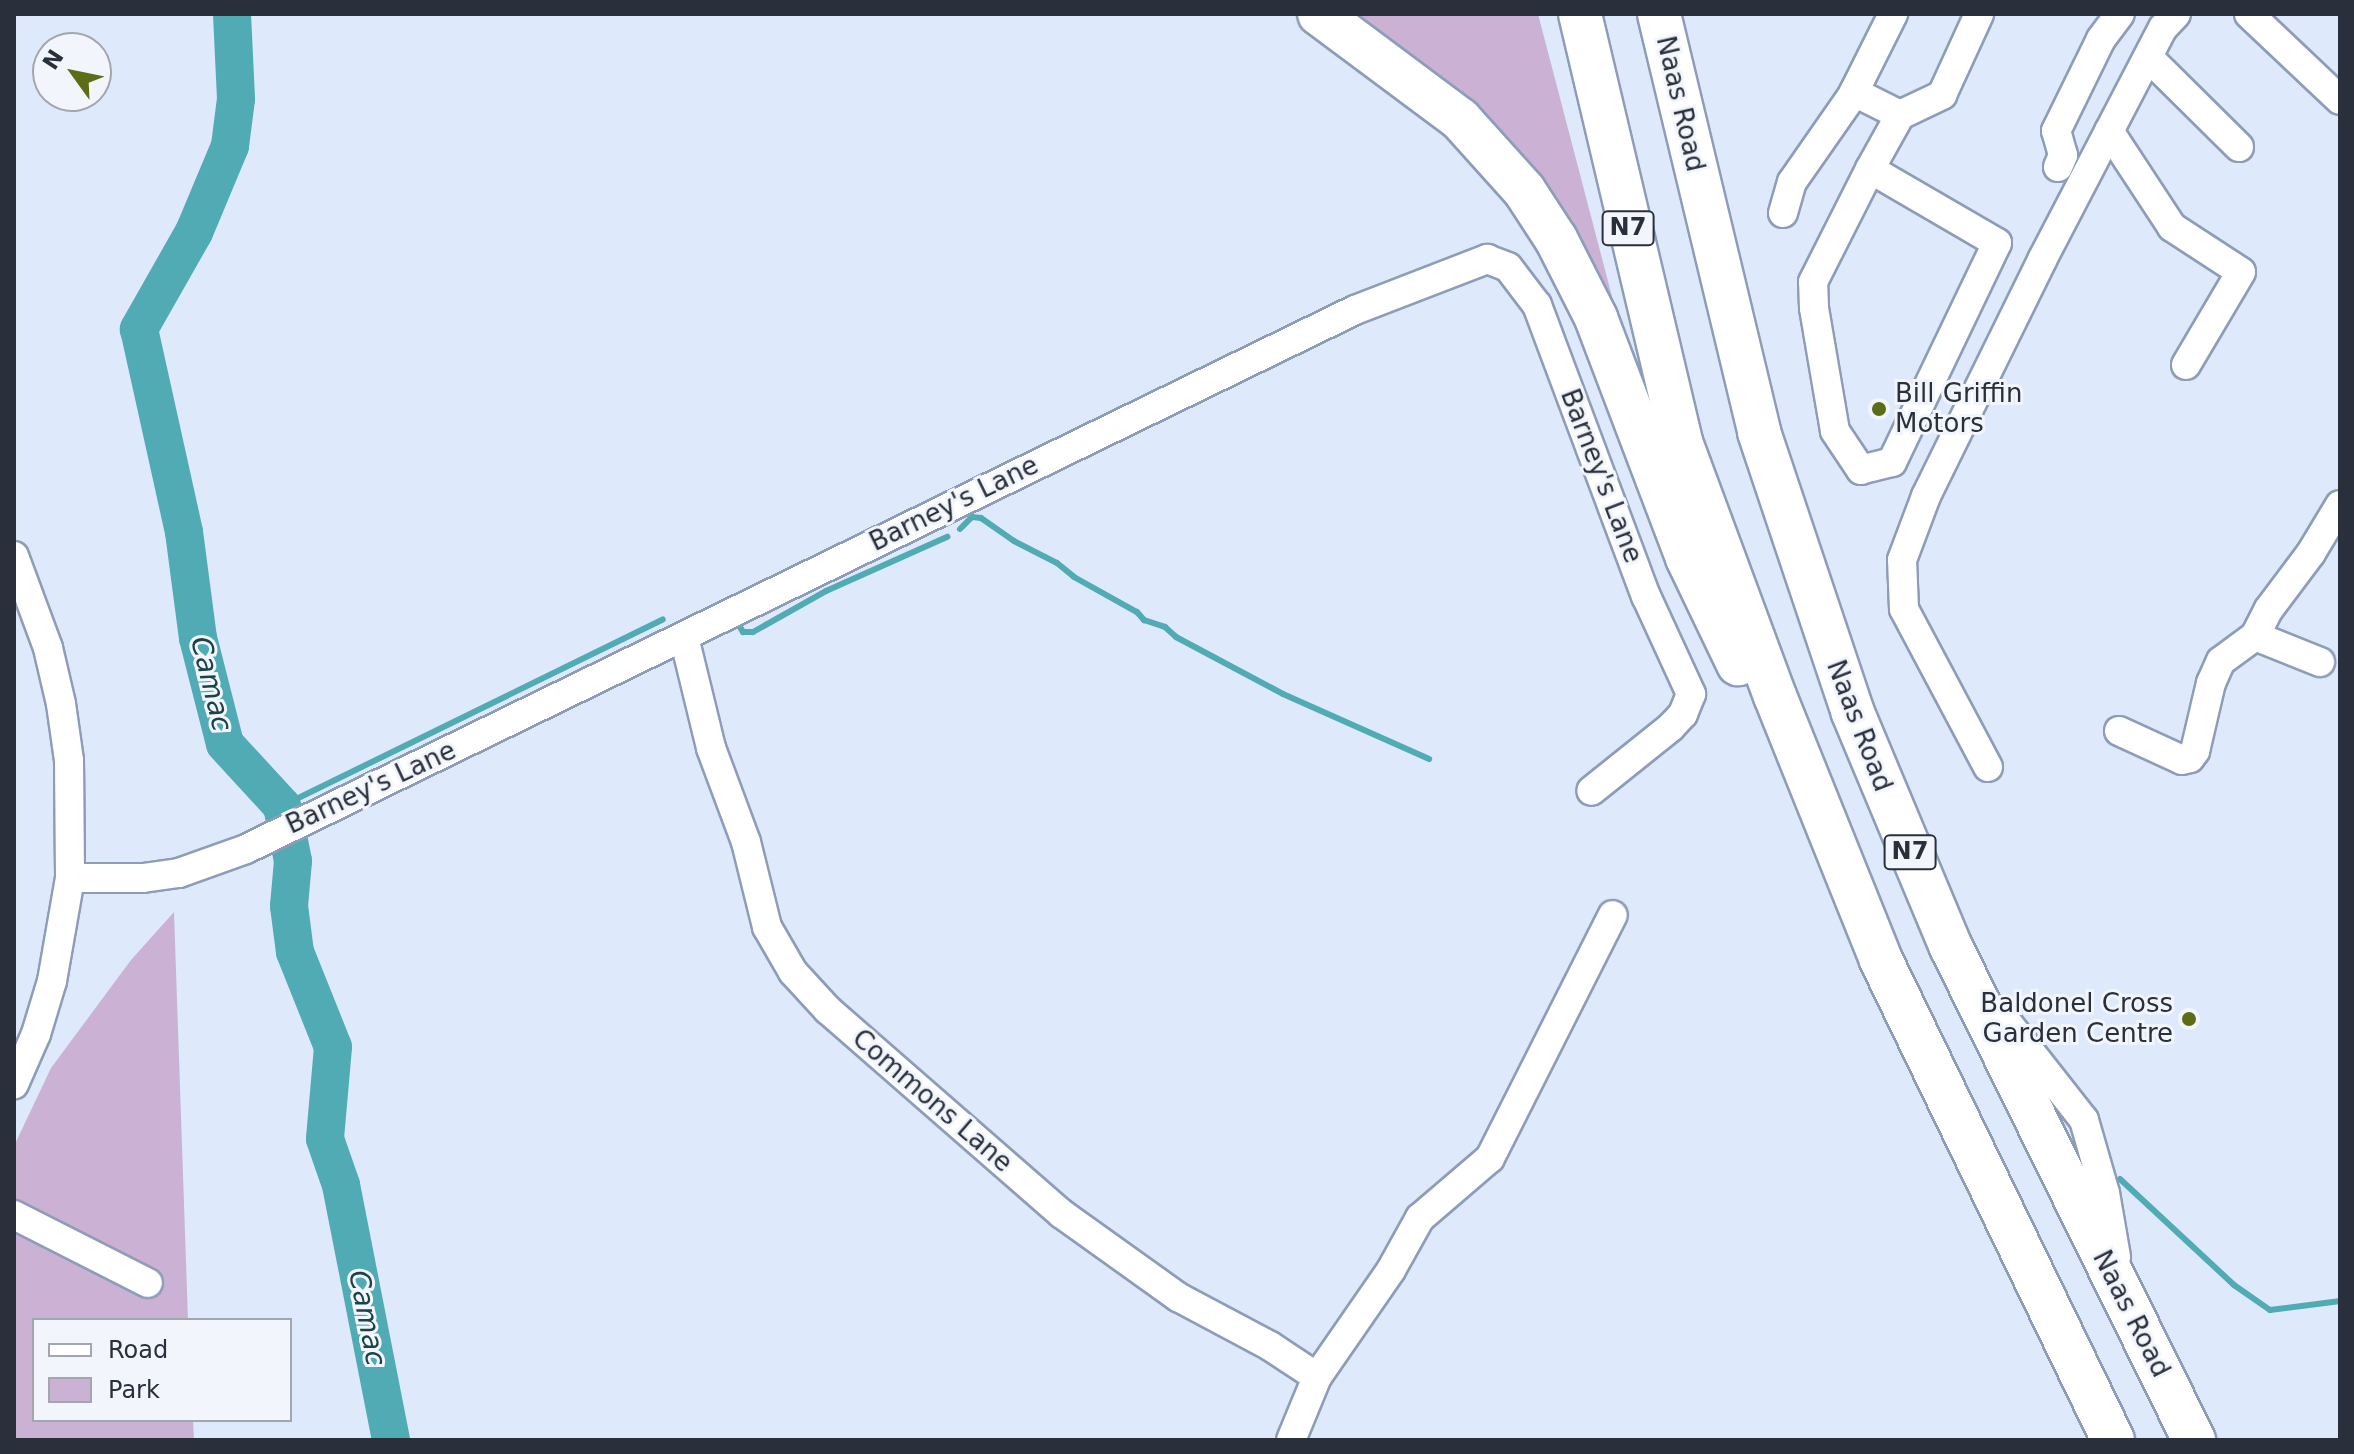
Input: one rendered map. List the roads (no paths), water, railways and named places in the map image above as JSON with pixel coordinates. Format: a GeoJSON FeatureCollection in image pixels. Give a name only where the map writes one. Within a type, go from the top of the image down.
{"type":"FeatureCollection","features":[{"type":"Feature","properties":{"kind":"highway","name":"N7"},"geometry":{"type":"LineString","coordinates":[[1319,14],[1460,119],[1524,190],[1556,239],[1596,318],[1687,558],[2113,1440]]}},
{"type":"Feature","properties":{"kind":"highway","name":"N7"},"geometry":{"type":"LineString","coordinates":[[1580,14],[1681,442],[1775,696],[1881,960]]}},
{"type":"Feature","properties":{"kind":"highway","name":"Naas Road"},"geometry":{"type":"LineString","coordinates":[[1659,14],[1759,432],[1824,634],[1889,805],[1951,947],[2194,1440]]}},
{"type":"Feature","properties":{"kind":"highway","name":"N7"},"geometry":{"type":"LineString","coordinates":[[1681,14],[1709,231]]}},
{"type":"Feature","properties":{"kind":"street"},"geometry":{"type":"LineString","coordinates":[[1783,213],[1792,182],[1854,92],[1893,14]]}},
{"type":"Feature","properties":{"kind":"street"},"geometry":{"type":"LineString","coordinates":[[1870,169],[1997,243],[1892,462],[1861,470],[1835,431],[1814,308],[1813,282],[1870,169],[1900,115],[1942,95],[1979,14]]}},
{"type":"Feature","properties":{"kind":"street"},"geometry":{"type":"LineString","coordinates":[[2058,167],[2063,155],[2056,131],[2101,39],[2120,14]]}},
{"type":"Feature","properties":{"kind":"street"},"geometry":{"type":"LineString","coordinates":[[1988,767],[1904,609],[1902,560],[1926,496],[2109,131],[2163,28],[2176,14]]}},
{"type":"Feature","properties":{"kind":"street"},"geometry":{"type":"LineString","coordinates":[[2249,14],[2340,100]]}},
{"type":"Feature","properties":{"kind":"street"},"geometry":{"type":"LineString","coordinates":[[2148,57],[2239,147]]}},
{"type":"Feature","properties":{"kind":"street"},"geometry":{"type":"LineString","coordinates":[[1854,92],[1900,115]]}},
{"type":"Feature","properties":{"kind":"street"},"geometry":{"type":"LineString","coordinates":[[2109,131],[2172,227],[2241,272],[2186,365]]}},
{"type":"Feature","properties":{"kind":"street","name":"Barney's Lane"},"geometry":{"type":"LineString","coordinates":[[70,878],[143,878],[179,873],[233,854],[1355,310],[1487,259],[1508,267],[1537,305],[1646,596],[1691,694],[1683,714],[1671,727],[1591,791]]}},
{"type":"Feature","properties":{"kind":"street"},"geometry":{"type":"LineString","coordinates":[[2119,731],[2182,760],[2190,758],[2195,751],[2211,683],[2221,661],[2255,636],[2269,609],[2340,505]]}},
{"type":"Feature","properties":{"kind":"street"},"geometry":{"type":"LineString","coordinates":[[14,556],[48,648],[61,704],[69,760],[70,878],[52,981],[36,1034],[14,1084]]}},
{"type":"Feature","properties":{"kind":"street"},"geometry":{"type":"LineString","coordinates":[[2255,636],[2320,662]]}},
{"type":"Feature","properties":{"kind":"street","name":"Commons Lane"},"geometry":{"type":"LineString","coordinates":[[684,637],[711,748],[746,842],[767,927],[793,972],[828,1010],[1062,1214],[1168,1290],[1270,1346],[1317,1377]]}},
{"type":"Feature","properties":{"kind":"street"},"geometry":{"type":"LineString","coordinates":[[1291,1440],[1317,1377],[1391,1270],[1420,1218],[1490,1158],[1613,915]]}},
{"type":"Feature","properties":{"kind":"street"},"geometry":{"type":"LineString","coordinates":[[14,1215],[148,1283]]}},
{"type":"Feature","properties":{"kind":"waterway","name":"Camac"},"geometry":{"type":"LineString","coordinates":[[232,14],[236,99],[230,146],[194,232],[139,329],[184,532],[198,638],[225,744],[282,806],[293,861],[289,906],[295,952],[333,1047],[325,1139],[341,1185],[391,1440]]}},
{"type":"Feature","properties":{"kind":"waterway"},"geometry":{"type":"LineString","coordinates":[[960,529],[972,517],[981,518],[1014,541],[1057,563],[1074,577],[1137,612],[1144,620],[1165,627],[1176,637],[1283,694],[1429,759]]}},
{"type":"Feature","properties":{"kind":"waterway"},"geometry":{"type":"LineString","coordinates":[[740,627],[743,632],[753,632],[826,591],[947,537]]}},
{"type":"Feature","properties":{"kind":"waterway"},"geometry":{"type":"LineString","coordinates":[[282,806],[663,619]]}},
{"type":"Feature","properties":{"kind":"waterway"},"geometry":{"type":"LineString","coordinates":[[2120,1179],[2234,1285],[2270,1310],[2340,1301]]}},
{"type":"Feature","properties":{"kind":"place","name":"Bill Griffin Motors"},"geometry":{"type":"Point","coordinates":[1879,409]}},
{"type":"Feature","properties":{"kind":"place","name":"Baldonel Cross Garden Centre"},"geometry":{"type":"Point","coordinates":[2189,1019]}}]}
